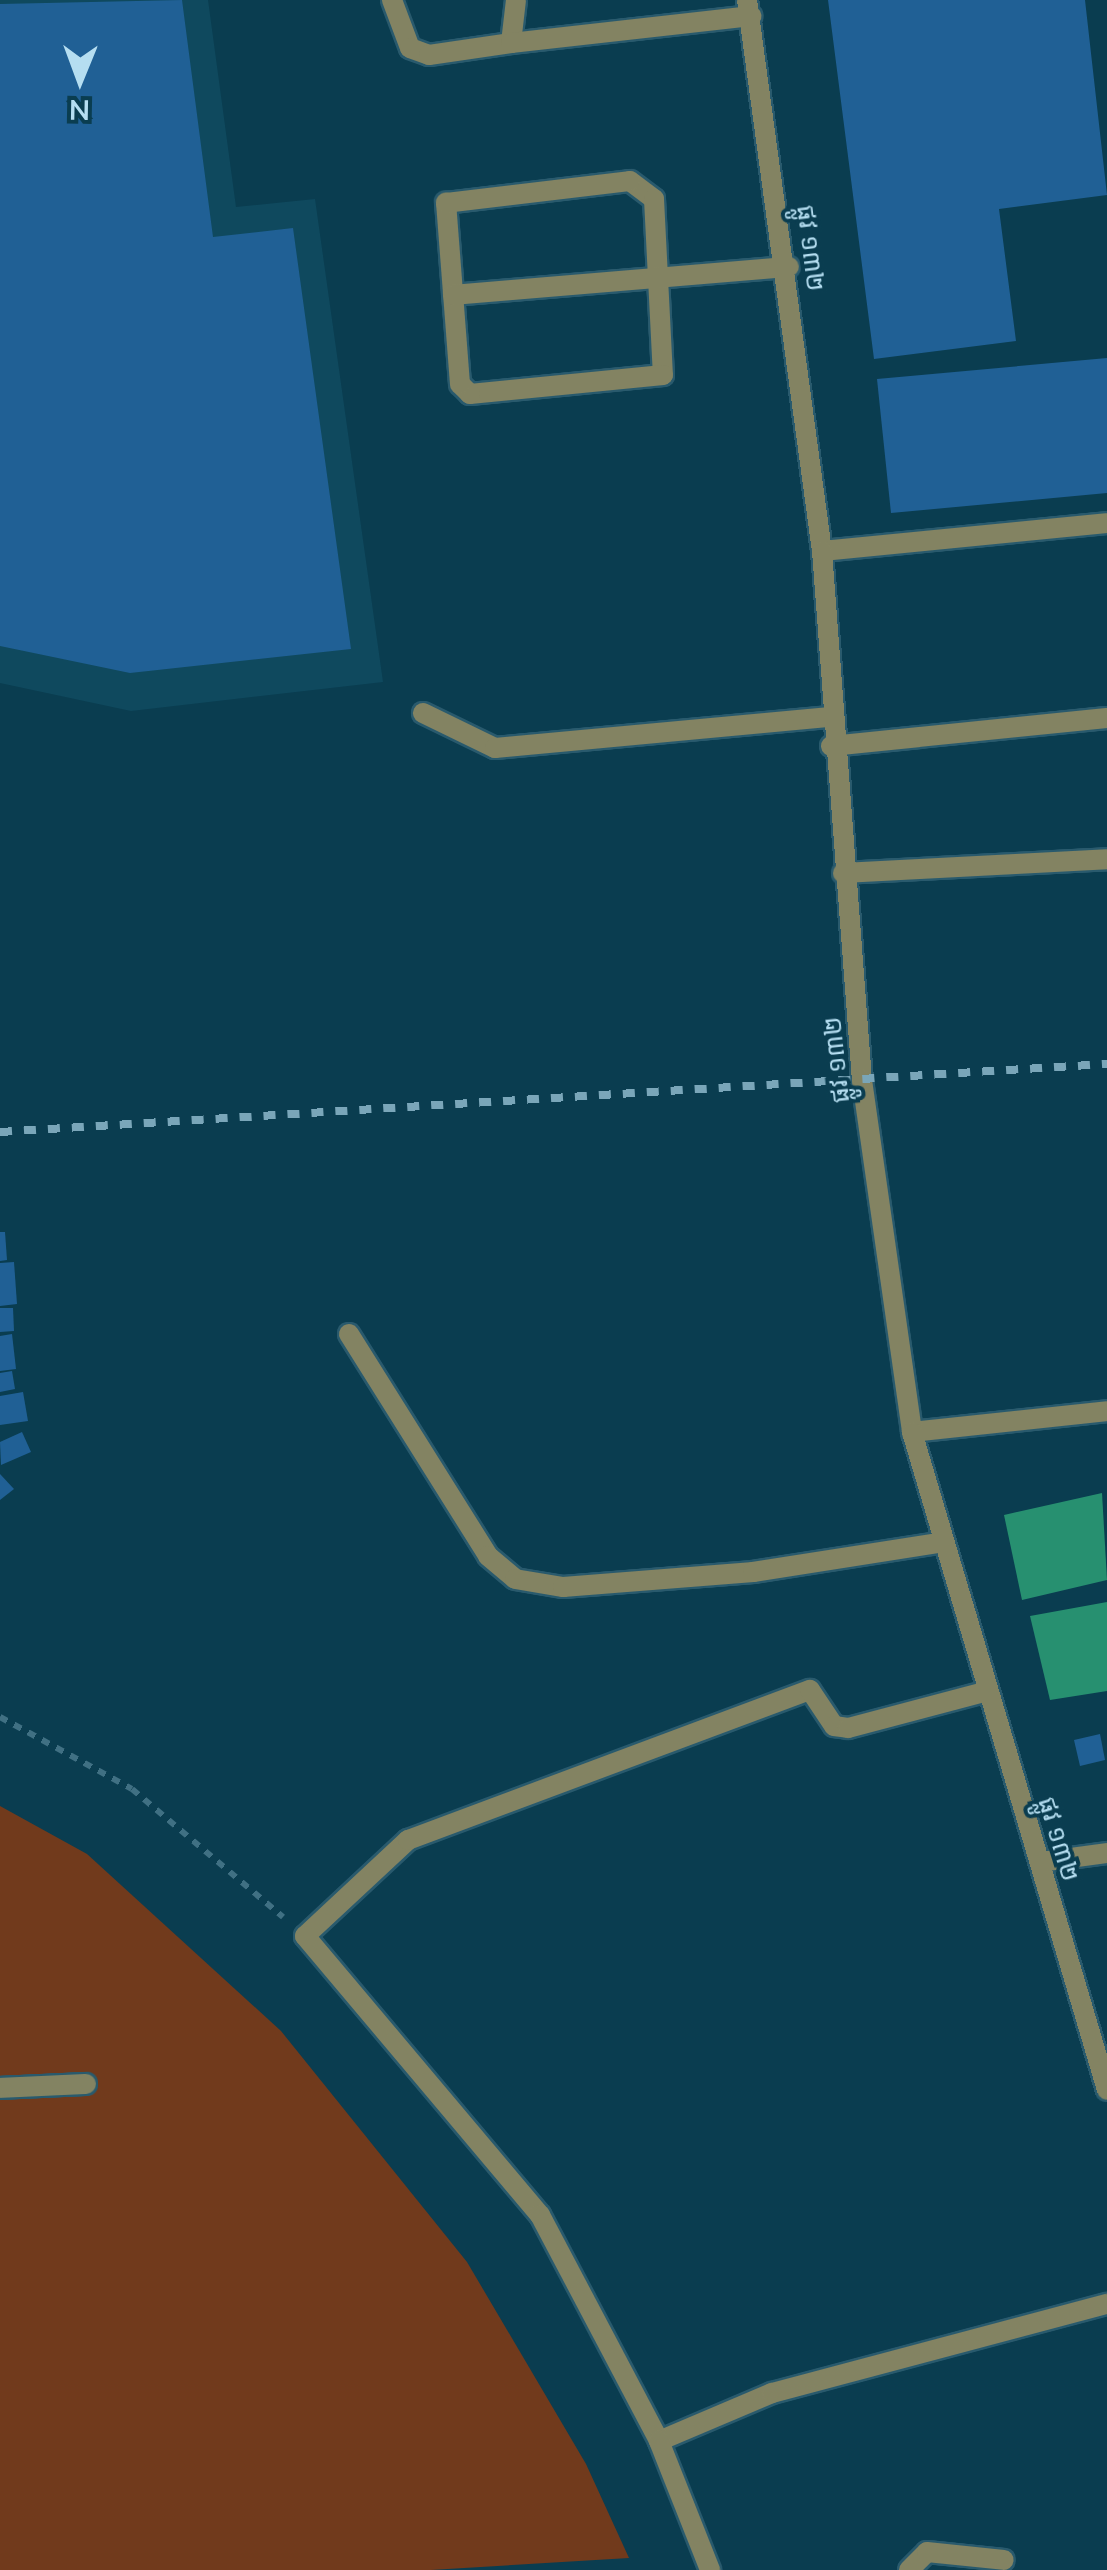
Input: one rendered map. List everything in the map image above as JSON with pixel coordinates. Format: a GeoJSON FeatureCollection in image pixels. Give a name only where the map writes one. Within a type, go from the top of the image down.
{"type":"FeatureCollection","features":[{"type":"Feature","properties":{"kind":"street"},"geometry":{"type":"LineString","coordinates":[[392,0],[416,53],[749,8]]}},
{"type":"Feature","properties":{"kind":"street"},"geometry":{"type":"LineString","coordinates":[[511,42],[516,0]]}},
{"type":"Feature","properties":{"kind":"street","name":"ផ្លូវ ១៣២"},"geometry":{"type":"LineString","coordinates":[[749,8],[788,267],[822,551],[828,717],[843,873],[912,1432],[1107,2090]]}},
{"type":"Feature","properties":{"kind":"street"},"geometry":{"type":"LineString","coordinates":[[630,181],[654,200],[662,375],[480,395],[460,384],[453,294],[446,203],[630,181]]}},
{"type":"Feature","properties":{"kind":"street"},"geometry":{"type":"LineString","coordinates":[[453,294],[788,267]]}},
{"type":"Feature","properties":{"kind":"street"},"geometry":{"type":"LineString","coordinates":[[822,551],[1107,523]]}},
{"type":"Feature","properties":{"kind":"street"},"geometry":{"type":"LineString","coordinates":[[422,712],[495,748],[828,717]]}},
{"type":"Feature","properties":{"kind":"street"},"geometry":{"type":"LineString","coordinates":[[832,746],[1107,718]]}},
{"type":"Feature","properties":{"kind":"street"},"geometry":{"type":"LineString","coordinates":[[843,873],[1107,859]]}},
{"type":"Feature","properties":{"kind":"street"},"geometry":{"type":"LineString","coordinates":[[349,1334],[488,1556],[515,1578],[563,1586],[753,1572],[944,1542]]}},
{"type":"Feature","properties":{"kind":"street"},"geometry":{"type":"LineString","coordinates":[[912,1432],[1107,1411]]}},
{"type":"Feature","properties":{"kind":"street"},"geometry":{"type":"LineString","coordinates":[[710,2570],[658,2441],[540,2215],[305,1936],[408,1840],[810,1690],[834,1726],[848,1728],[988,1691]]}},
{"type":"Feature","properties":{"kind":"street"},"geometry":{"type":"LineString","coordinates":[[1040,1862],[1107,1854]]}},
{"type":"Feature","properties":{"kind":"street"},"geometry":{"type":"LineString","coordinates":[[0,2088],[86,2084]]}},
{"type":"Feature","properties":{"kind":"street"},"geometry":{"type":"LineString","coordinates":[[658,2441],[772,2393],[1107,2304]]}},
{"type":"Feature","properties":{"kind":"street"},"geometry":{"type":"LineString","coordinates":[[909,2570],[927,2552],[1006,2563]]}},
{"type":"Feature","properties":{"kind":"path"},"geometry":{"type":"LineString","coordinates":[[0,1717],[132,1788],[305,1936]]}},
{"type":"Feature","properties":{"kind":"shaded area"},"geometry":{"type":"Polygon","coordinates":[[[0,0],[208,0],[236,207],[315,199],[383,682],[131,711],[0,683],[0,0]]]}},
{"type":"Feature","properties":{"kind":"shaded area"},"geometry":{"type":"Polygon","coordinates":[[[1102,1493],[1107,1580],[1022,1600],[1004,1515],[1102,1493]]]}},
{"type":"Feature","properties":{"kind":"shaded area"},"geometry":{"type":"Polygon","coordinates":[[[1107,1602],[1107,1691],[1050,1700],[1030,1616],[1107,1602]]]}},
{"type":"Feature","properties":{"kind":"shaded area"},"geometry":{"type":"Polygon","coordinates":[[[0,1806],[87,1854],[281,2031],[467,2262],[586,2464],[629,2558],[431,2570],[0,2570],[0,1806]]]}},
{"type":"Feature","properties":{"kind":"building"},"geometry":{"type":"Polygon","coordinates":[[[182,0],[213,237],[293,228],[351,649],[130,673],[0,646],[0,4],[182,0]]]}},
{"type":"Feature","properties":{"kind":"building"},"geometry":{"type":"Polygon","coordinates":[[[828,0],[1085,0],[1107,195],[999,209],[1016,341],[874,359],[828,0]]]}},
{"type":"Feature","properties":{"kind":"building"},"geometry":{"type":"Polygon","coordinates":[[[1107,358],[1107,493],[891,513],[877,379],[1107,358]]]}},
{"type":"Feature","properties":{"kind":"building"},"geometry":{"type":"Polygon","coordinates":[[[0,1232],[5,1232],[7,1260],[0,1261],[0,1232]]]}},
{"type":"Feature","properties":{"kind":"building"},"geometry":{"type":"Polygon","coordinates":[[[14,1262],[17,1304],[0,1306],[0,1263],[14,1262]]]}},
{"type":"Feature","properties":{"kind":"building"},"geometry":{"type":"Polygon","coordinates":[[[0,1308],[13,1308],[14,1331],[0,1332],[0,1308]]]}},
{"type":"Feature","properties":{"kind":"building"},"geometry":{"type":"Polygon","coordinates":[[[12,1334],[16,1369],[0,1371],[0,1336],[12,1334]]]}},
{"type":"Feature","properties":{"kind":"building"},"geometry":{"type":"Polygon","coordinates":[[[12,1371],[15,1389],[0,1392],[0,1373],[12,1371]]]}},
{"type":"Feature","properties":{"kind":"building"},"geometry":{"type":"Polygon","coordinates":[[[23,1392],[28,1421],[0,1425],[0,1396],[23,1392]]]}},
{"type":"Feature","properties":{"kind":"building"},"geometry":{"type":"Polygon","coordinates":[[[22,1432],[31,1452],[1,1465],[0,1442],[22,1432]]]}},
{"type":"Feature","properties":{"kind":"building"},"geometry":{"type":"Polygon","coordinates":[[[0,1474],[14,1489],[0,1500],[0,1474]]]}},
{"type":"Feature","properties":{"kind":"building"},"geometry":{"type":"Polygon","coordinates":[[[1100,1734],[1105,1760],[1080,1766],[1074,1740],[1100,1734]]]}},
{"type":"Feature","properties":{"kind":"railway"},"geometry":{"type":"LineString","coordinates":[[0,1132],[1107,1064]]}}]}
